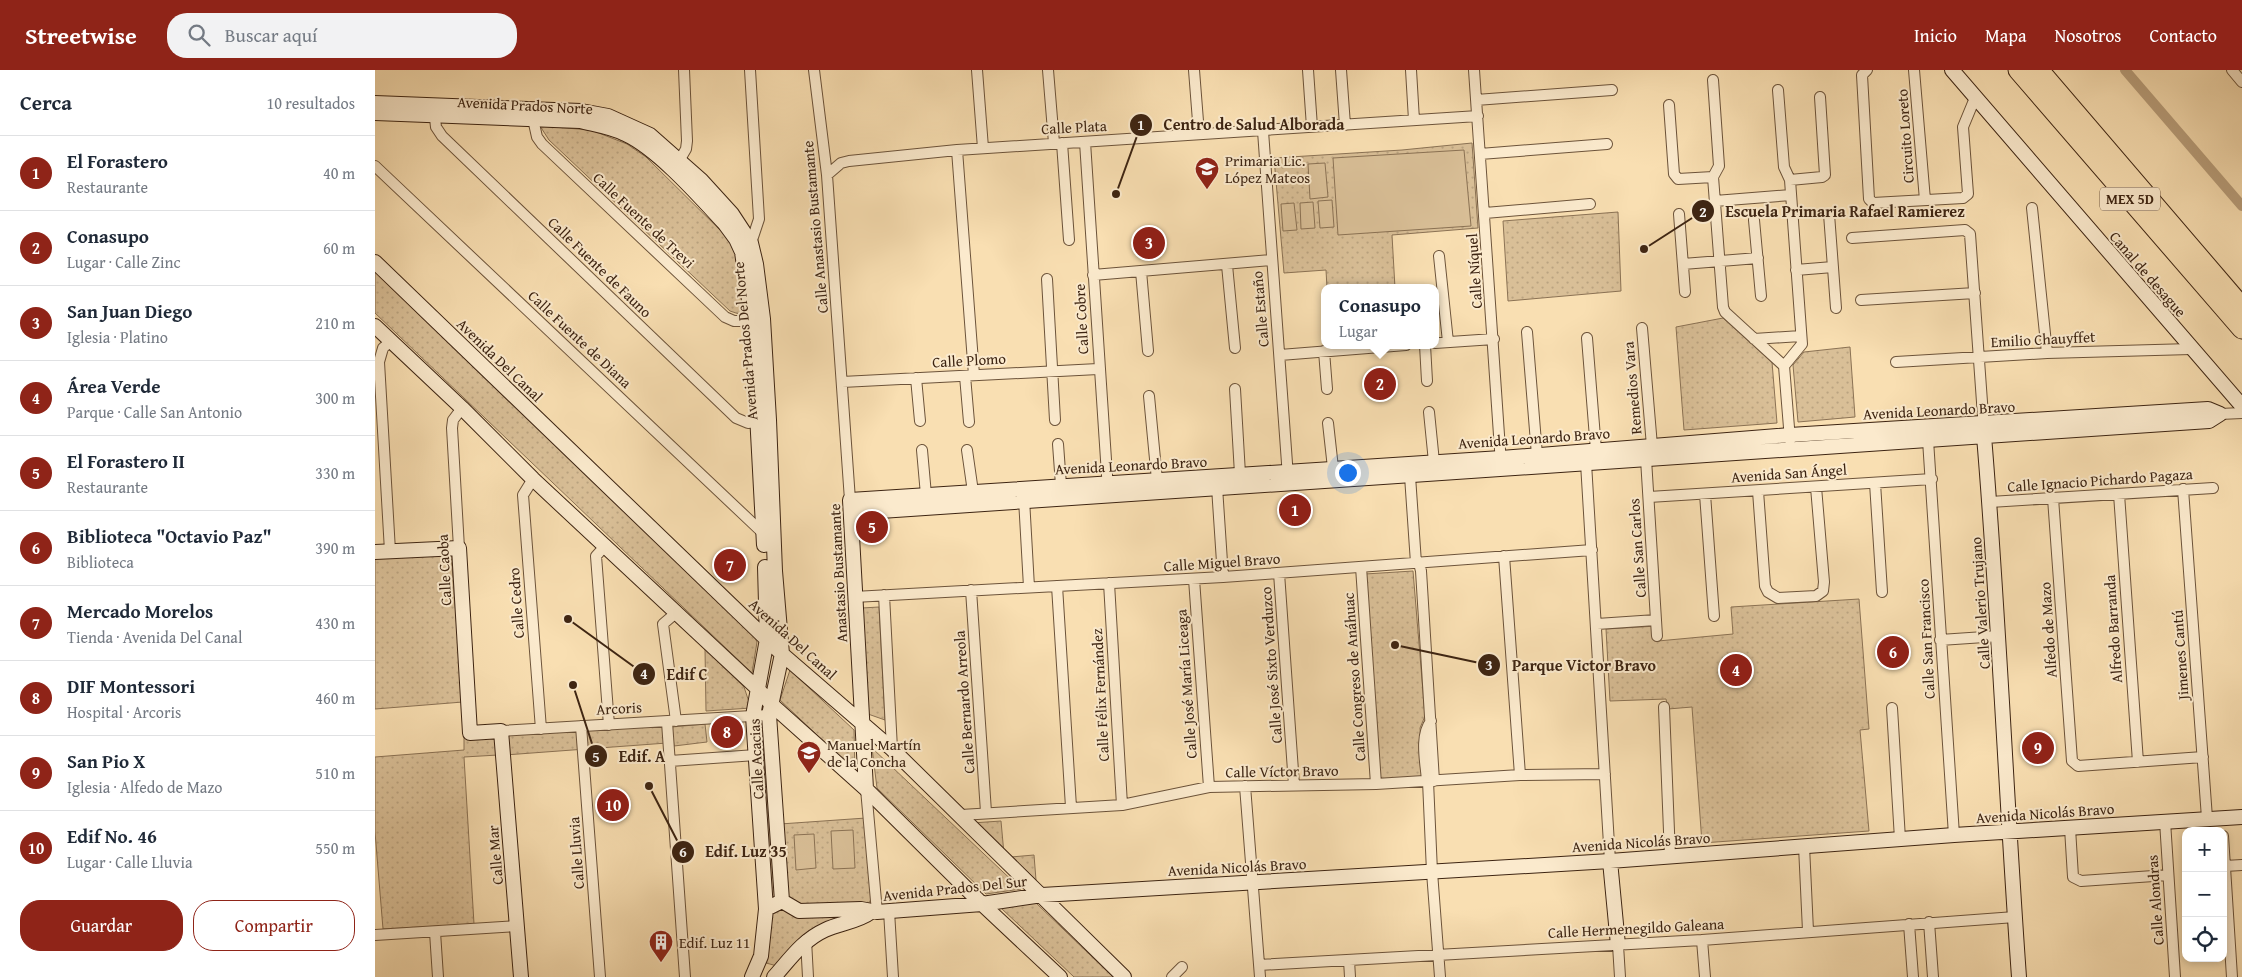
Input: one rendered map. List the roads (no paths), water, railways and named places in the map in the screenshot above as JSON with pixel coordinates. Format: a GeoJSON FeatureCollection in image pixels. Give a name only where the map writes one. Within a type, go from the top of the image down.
{"type":"FeatureCollection","features":[{"type":"Feature","properties":{"kind":"highway","name":"MEX 5D"},"geometry":{"type":"LineString","coordinates":[[2018,70],[2242,328]]}},
{"type":"Feature","properties":{"kind":"highway","name":"MEX 5D"},"geometry":{"type":"LineString","coordinates":[[2039,70],[2242,307]]}},
{"type":"Feature","properties":{"kind":"street"},"geometry":{"type":"LineString","coordinates":[[679,161],[686,149],[687,141],[684,70]]}},
{"type":"Feature","properties":{"kind":"street"},"geometry":{"type":"LineString","coordinates":[[750,70],[759,219],[751,243]]}},
{"type":"Feature","properties":{"kind":"street","name":"Calle Anastasio Bustamante"},"geometry":{"type":"LineString","coordinates":[[814,70],[827,175],[842,382]]}},
{"type":"Feature","properties":{"kind":"street"},"geometry":{"type":"LineString","coordinates":[[977,70],[983,148]]}},
{"type":"Feature","properties":{"kind":"street"},"geometry":{"type":"LineString","coordinates":[[1048,70],[1069,240]]}},
{"type":"Feature","properties":{"kind":"street"},"geometry":{"type":"LineString","coordinates":[[1194,70],[1199,134]]}},
{"type":"Feature","properties":{"kind":"street"},"geometry":{"type":"LineString","coordinates":[[1308,70],[1312,127]]}},
{"type":"Feature","properties":{"kind":"street"},"geometry":{"type":"LineString","coordinates":[[1341,70],[1345,125]]}},
{"type":"Feature","properties":{"kind":"street"},"geometry":{"type":"LineString","coordinates":[[1411,70],[1414,120]]}},
{"type":"Feature","properties":{"kind":"street","name":"Calle Níquel"},"geometry":{"type":"LineString","coordinates":[[1474,70],[1494,339],[1501,464]]}},
{"type":"Feature","properties":{"kind":"street"},"geometry":{"type":"LineString","coordinates":[[1867,70],[1862,75],[1869,199],[1873,203],[1963,198],[1968,194],[1963,127],[1975,98]]}},
{"type":"Feature","properties":{"kind":"street","name":"Circuito Loreto"},"geometry":{"type":"LineString","coordinates":[[1914,70],[1925,200]]}},
{"type":"Feature","properties":{"kind":"street","name":"Canal de desague"},"geometry":{"type":"LineString","coordinates":[[1952,70],[2242,406]]}},
{"type":"Feature","properties":{"kind":"street"},"geometry":{"type":"LineString","coordinates":[[2232,70],[2242,82]]}},
{"type":"Feature","properties":{"kind":"street"},"geometry":{"type":"LineString","coordinates":[[1713,80],[1719,166],[1713,177],[1723,307],[1725,312],[1784,366]]}},
{"type":"Feature","properties":{"kind":"street"},"geometry":{"type":"LineString","coordinates":[[1476,100],[1612,90]]}},
{"type":"Feature","properties":{"kind":"street"},"geometry":{"type":"LineString","coordinates":[[1778,90],[1784,167],[1790,180],[1801,336],[1801,344],[1784,366],[1790,442]]}},
{"type":"Feature","properties":{"kind":"street"},"geometry":{"type":"LineString","coordinates":[[1790,180],[1822,177],[1825,175],[1820,97]]}},
{"type":"Feature","properties":{"kind":"street","name":"Avenida Prados Del Norte"},"geometry":{"type":"LineString","coordinates":[[375,103],[434,111],[581,111],[608,116],[650,135],[679,161],[697,185],[733,214],[751,243],[756,264],[763,319],[763,422],[782,654],[770,710]]}},
{"type":"Feature","properties":{"kind":"street"},"geometry":{"type":"LineString","coordinates":[[1669,104],[1673,174],[1678,179],[1713,177]]}},
{"type":"Feature","properties":{"kind":"street","name":"Avenida Prados Norte"},"geometry":{"type":"LineString","coordinates":[[375,113],[434,111],[580,122],[604,126],[626,134],[645,146],[697,185],[737,239],[745,267],[763,422],[767,639]]}},
{"type":"Feature","properties":{"kind":"street","name":"Calle Fuente de Fauno"},"geometry":{"type":"LineString","coordinates":[[434,111],[436,127],[442,136],[736,418],[742,422],[763,422]]}},
{"type":"Feature","properties":{"kind":"street","name":"Calle Plata"},"geometry":{"type":"LineString","coordinates":[[827,175],[834,168],[849,161],[957,150],[1477,116]]}},
{"type":"Feature","properties":{"kind":"street","name":"Calle Fuente de Trevi"},"geometry":{"type":"LineString","coordinates":[[533,119],[537,137],[542,144],[725,317],[734,321],[752,322]]}},
{"type":"Feature","properties":{"kind":"street","name":"Calle Estaño"},"geometry":{"type":"LineString","coordinates":[[1263,131],[1288,477]]}},
{"type":"Feature","properties":{"kind":"street","name":"Calle Cobre"},"geometry":{"type":"LineString","coordinates":[[1085,142],[1098,369],[1108,489]]}},
{"type":"Feature","properties":{"kind":"street"},"geometry":{"type":"LineString","coordinates":[[1480,154],[1607,144]]}},
{"type":"Feature","properties":{"kind":"street"},"geometry":{"type":"LineString","coordinates":[[957,150],[970,375],[969,422]]}},
{"type":"Feature","properties":{"kind":"street","name":"Calle Fuente de Diana"},"geometry":{"type":"LineString","coordinates":[[375,166],[764,534]]}},
{"type":"Feature","properties":{"kind":"street"},"geometry":{"type":"LineString","coordinates":[[1715,202],[1791,195]]}},
{"type":"Feature","properties":{"kind":"street"},"geometry":{"type":"LineString","coordinates":[[1485,213],[1590,204]]}},
{"type":"Feature","properties":{"kind":"street"},"geometry":{"type":"LineString","coordinates":[[2031,208],[2047,353]]}},
{"type":"Feature","properties":{"kind":"street"},"geometry":{"type":"LineString","coordinates":[[1679,214],[1685,292]]}},
{"type":"Feature","properties":{"kind":"street"},"geometry":{"type":"LineString","coordinates":[[1829,214],[1836,308]]}},
{"type":"Feature","properties":{"kind":"street"},"geometry":{"type":"LineString","coordinates":[[1754,220],[1761,296]]}},
{"type":"Feature","properties":{"kind":"street","name":"Calle Valerio Trujano"},"geometry":{"type":"LineString","coordinates":[[1852,238],[1965,230],[1970,234],[1999,636],[2019,977]]}},
{"type":"Feature","properties":{"kind":"street"},"geometry":{"type":"LineString","coordinates":[[1439,256],[1448,342]]}},
{"type":"Feature","properties":{"kind":"street"},"geometry":{"type":"LineString","coordinates":[[1683,264],[1758,258]]}},
{"type":"Feature","properties":{"kind":"street"},"geometry":{"type":"LineString","coordinates":[[1093,275],[1271,260]]}},
{"type":"Feature","properties":{"kind":"street","name":"Avenida Del Canal"},"geometry":{"type":"LineString","coordinates":[[375,262],[782,654],[892,748],[1124,977]]}},
{"type":"Feature","properties":{"kind":"street"},"geometry":{"type":"LineString","coordinates":[[1227,264],[1235,348]]}},
{"type":"Feature","properties":{"kind":"street"},"geometry":{"type":"LineString","coordinates":[[1796,270],[1833,268]]}},
{"type":"Feature","properties":{"kind":"street"},"geometry":{"type":"LineString","coordinates":[[1141,271],[1148,351]]}},
{"type":"Feature","properties":{"kind":"street"},"geometry":{"type":"LineString","coordinates":[[1047,279],[1055,420]]}},
{"type":"Feature","properties":{"kind":"street"},"geometry":{"type":"LineString","coordinates":[[1861,300],[1975,293]]}},
{"type":"Feature","properties":{"kind":"street"},"geometry":{"type":"LineString","coordinates":[[375,326],[462,408],[533,479],[606,545],[758,689],[770,710],[866,789],[982,904],[1060,977]]}},
{"type":"Feature","properties":{"kind":"street","name":"Remedios Vara"},"geometry":{"type":"LineString","coordinates":[[1642,328],[1649,452]]}},
{"type":"Feature","properties":{"kind":"street"},"geometry":{"type":"LineString","coordinates":[[1527,332],[1537,455]]}},
{"type":"Feature","properties":{"kind":"street"},"geometry":{"type":"LineString","coordinates":[[1753,339],[1801,336]]}},
{"type":"Feature","properties":{"kind":"street"},"geometry":{"type":"LineString","coordinates":[[1587,338],[1596,450]]}},
{"type":"Feature","properties":{"kind":"street"},"geometry":{"type":"LineString","coordinates":[[1439,343],[1494,339]]}},
{"type":"Feature","properties":{"kind":"street"},"geometry":{"type":"LineString","coordinates":[[390,551],[379,362],[383,348],[391,341]]}},
{"type":"Feature","properties":{"kind":"street"},"geometry":{"type":"LineString","coordinates":[[1280,355],[1352,349]]}},
{"type":"Feature","properties":{"kind":"street"},"geometry":{"type":"LineString","coordinates":[[1425,349],[1427,382]]}},
{"type":"Feature","properties":{"kind":"street","name":"Emilio Chauyffet"},"geometry":{"type":"LineString","coordinates":[[1896,362],[2047,353],[2191,349]]}},
{"type":"Feature","properties":{"kind":"street"},"geometry":{"type":"LineString","coordinates":[[1325,351],[1327,389]]}},
{"type":"Feature","properties":{"kind":"street","name":"Calle Plomo"},"geometry":{"type":"LineString","coordinates":[[842,382],[1098,369]]}},
{"type":"Feature","properties":{"kind":"street"},"geometry":{"type":"LineString","coordinates":[[916,378],[919,421]]}},
{"type":"Feature","properties":{"kind":"street","name":"Anastasio Bustamante"},"geometry":{"type":"LineString","coordinates":[[842,382],[851,506],[854,596],[866,789],[879,911],[893,977]]}},
{"type":"Feature","properties":{"kind":"street"},"geometry":{"type":"LineString","coordinates":[[1235,389],[1240,474]]}},
{"type":"Feature","properties":{"kind":"street"},"geometry":{"type":"LineString","coordinates":[[1149,396],[1157,480]]}},
{"type":"Feature","properties":{"kind":"street","name":"Calle Caoba"},"geometry":{"type":"LineString","coordinates":[[462,408],[453,420],[452,428],[470,733]]}},
{"type":"Feature","properties":{"kind":"street","name":"Avenida Leonardo Bravo"},"geometry":{"type":"LineString","coordinates":[[851,506],[926,495],[1061,485],[1108,489],[1217,487],[1288,477],[1333,468],[1434,462],[1501,464],[1586,463],[1649,452],[1984,430],[2209,409],[2220,414],[2242,413]]}},
{"type":"Feature","properties":{"kind":"street"},"geometry":{"type":"LineString","coordinates":[[1429,412],[1434,462]]}},
{"type":"Feature","properties":{"kind":"street"},"geometry":{"type":"LineString","coordinates":[[1328,423],[1333,468]]}},
{"type":"Feature","properties":{"kind":"street","name":"Avenida Leonardo Bravo"},"geometry":{"type":"LineString","coordinates":[[1790,442],[1928,440],[1984,430]]}},
{"type":"Feature","properties":{"kind":"street","name":"Calle San Francisco"},"geometry":{"type":"LineString","coordinates":[[1928,440],[1954,835]]}},
{"type":"Feature","properties":{"kind":"street"},"geometry":{"type":"LineString","coordinates":[[1058,444],[1061,485]]}},
{"type":"Feature","properties":{"kind":"street"},"geometry":{"type":"LineString","coordinates":[[922,450],[926,495]]}},
{"type":"Feature","properties":{"kind":"street"},"geometry":{"type":"LineString","coordinates":[[967,450],[973,492]]}},
{"type":"Feature","properties":{"kind":"street","name":"Avenida Leonardo Bravo"},"geometry":{"type":"LineString","coordinates":[[851,506],[1024,500],[1108,489],[1157,480],[1240,474],[1288,477],[1410,476],[1501,464],[1537,455],[1596,450],[1649,452]]}},
{"type":"Feature","properties":{"kind":"street","name":"Calle San Carlos"},"geometry":{"type":"LineString","coordinates":[[1649,452],[1649,497],[1657,636]]}},
{"type":"Feature","properties":{"kind":"street"},"geometry":{"type":"LineString","coordinates":[[1586,463],[1610,861],[1620,977]]}},
{"type":"Feature","properties":{"kind":"street"},"geometry":{"type":"LineString","coordinates":[[1410,476],[1418,563],[1421,571],[1431,724],[1426,727],[1424,735],[1430,781],[1432,872],[1440,977]]}},
{"type":"Feature","properties":{"kind":"street","name":"Calle Cedro"},"geometry":{"type":"LineString","coordinates":[[533,479],[523,495],[541,729]]}},
{"type":"Feature","properties":{"kind":"street","name":"Avenida San Ángel"},"geometry":{"type":"LineString","coordinates":[[1649,497],[1932,479]]}},
{"type":"Feature","properties":{"kind":"street"},"geometry":{"type":"LineString","coordinates":[[1875,483],[1882,592]]}},
{"type":"Feature","properties":{"kind":"street"},"geometry":{"type":"LineString","coordinates":[[1217,487],[1223,578]]}},
{"type":"Feature","properties":{"kind":"street"},"geometry":{"type":"LineString","coordinates":[[1758,491],[1765,586],[1768,592],[1778,598],[1816,596],[1823,591],[1824,582],[1816,487]]}},
{"type":"Feature","properties":{"kind":"street","name":"Calle Ignacio Pichardo Pagaza"},"geometry":{"type":"LineString","coordinates":[[1990,502],[2213,488]]}},
{"type":"Feature","properties":{"kind":"street","name":"Jimenes Cantú"},"geometry":{"type":"LineString","coordinates":[[2183,490],[2207,818]]}},
{"type":"Feature","properties":{"kind":"street"},"geometry":{"type":"LineString","coordinates":[[1705,494],[1714,616]]}},
{"type":"Feature","properties":{"kind":"street","name":"Alfredo Barranda"},"geometry":{"type":"LineString","coordinates":[[2119,494],[2138,762]]}},
{"type":"Feature","properties":{"kind":"street","name":"Alfedo de Mazo"},"geometry":{"type":"LineString","coordinates":[[2053,498],[2073,761],[2078,766],[2138,762]]}},
{"type":"Feature","properties":{"kind":"street"},"geometry":{"type":"LineString","coordinates":[[1024,500],[1029,587]]}},
{"type":"Feature","properties":{"kind":"street"},"geometry":{"type":"LineString","coordinates":[[606,545],[595,556],[609,725]]}},
{"type":"Feature","properties":{"kind":"street"},"geometry":{"type":"LineString","coordinates":[[375,552],[459,548]]}},
{"type":"Feature","properties":{"kind":"street","name":"Calle Miguel Bravo"},"geometry":{"type":"LineString","coordinates":[[854,596],[1223,578],[1592,550]]}},
{"type":"Feature","properties":{"kind":"street"},"geometry":{"type":"LineString","coordinates":[[1504,556],[1520,775]]}},
{"type":"Feature","properties":{"kind":"street","name":"Calle Congreso de Anáhuac"},"geometry":{"type":"LineString","coordinates":[[1361,567],[1376,784]]}},
{"type":"Feature","properties":{"kind":"street","name":"Calle José Sixto Verduzco"},"geometry":{"type":"LineString","coordinates":[[1279,573],[1294,785]]}},
{"type":"Feature","properties":{"kind":"street","name":"Calle José María Liceaga"},"geometry":{"type":"LineString","coordinates":[[1194,579],[1209,787]]}},
{"type":"Feature","properties":{"kind":"street","name":"Calle Félix Fernández"},"geometry":{"type":"LineString","coordinates":[[1109,583],[1122,805]]}},
{"type":"Feature","properties":{"kind":"street"},"geometry":{"type":"LineString","coordinates":[[1057,586],[1071,807]]}},
{"type":"Feature","properties":{"kind":"street","name":"Calle Bernardo Arreola"},"geometry":{"type":"LineString","coordinates":[[971,590],[986,812]]}},
{"type":"Feature","properties":{"kind":"street"},"geometry":{"type":"LineString","coordinates":[[884,595],[892,748]]}},
{"type":"Feature","properties":{"kind":"street"},"geometry":{"type":"LineString","coordinates":[[677,612],[663,624],[672,721],[670,760],[685,977]]}},
{"type":"Feature","properties":{"kind":"street"},"geometry":{"type":"LineString","coordinates":[[1597,624],[1656,620]]}},
{"type":"Feature","properties":{"kind":"street"},"geometry":{"type":"LineString","coordinates":[[1941,640],[1999,636]]}},
{"type":"Feature","properties":{"kind":"street","name":"Calle Acacias"},"geometry":{"type":"LineString","coordinates":[[766,909],[753,716],[767,639]]}},
{"type":"Feature","properties":{"kind":"street"},"geometry":{"type":"LineString","coordinates":[[1664,707],[1670,856]]}},
{"type":"Feature","properties":{"kind":"street"},"geometry":{"type":"LineString","coordinates":[[1892,708],[1900,839]]}},
{"type":"Feature","properties":{"kind":"street","name":"Calle Acacias"},"geometry":{"type":"LineString","coordinates":[[770,710],[782,902]]}},
{"type":"Feature","properties":{"kind":"street","name":"Arcoris"},"geometry":{"type":"LineString","coordinates":[[470,733],[753,716],[770,710]]}},
{"type":"Feature","properties":{"kind":"street","name":"Calle Lluvia"},"geometry":{"type":"LineString","coordinates":[[581,726],[600,977]]}},
{"type":"Feature","properties":{"kind":"street","name":"Calle Mar"},"geometry":{"type":"LineString","coordinates":[[501,731],[521,977]]}},
{"type":"Feature","properties":{"kind":"street"},"geometry":{"type":"LineString","coordinates":[[670,760],[756,755]]}},
{"type":"Feature","properties":{"kind":"street"},"geometry":{"type":"LineString","coordinates":[[2138,762],[2203,757]]}},
{"type":"Feature","properties":{"kind":"street","name":"Calle Víctor Bravo"},"geometry":{"type":"LineString","coordinates":[[961,815],[1122,805],[1209,787],[1376,784],[1520,775],[1605,774]]}},
{"type":"Feature","properties":{"kind":"street"},"geometry":{"type":"LineString","coordinates":[[1245,786],[1259,977]]}},
{"type":"Feature","properties":{"kind":"street","name":"Avenida Nicolás Bravo"},"geometry":{"type":"LineString","coordinates":[[1042,895],[1610,861],[2207,818],[2223,825],[2242,817]]}},
{"type":"Feature","properties":{"kind":"street","name":"Calle Alondras"},"geometry":{"type":"LineString","coordinates":[[2165,821],[2175,977]]}},
{"type":"Feature","properties":{"kind":"street"},"geometry":{"type":"LineString","coordinates":[[2070,828],[2073,877],[2081,881],[2168,875]]}},
{"type":"Feature","properties":{"kind":"street"},"geometry":{"type":"LineString","coordinates":[[1804,846],[1808,930]]}},
{"type":"Feature","properties":{"kind":"street"},"geometry":{"type":"LineString","coordinates":[[2227,866],[2242,865]]}},
{"type":"Feature","properties":{"kind":"street"},"geometry":{"type":"LineString","coordinates":[[2225,872],[2232,977]]}},
{"type":"Feature","properties":{"kind":"street","name":"Avenida Prados Del Sur"},"geometry":{"type":"LineString","coordinates":[[782,902],[799,911],[861,909],[879,911],[982,904],[1042,895]]}},
{"type":"Feature","properties":{"kind":"street"},"geometry":{"type":"LineString","coordinates":[[753,977],[761,956],[766,909],[782,902]]}},
{"type":"Feature","properties":{"kind":"street","name":"Avenida Prados Del Sur"},"geometry":{"type":"LineString","coordinates":[[774,977],[806,940],[824,930],[879,911]]}},
{"type":"Feature","properties":{"kind":"street","name":"Calle Hermenegildo Galeana"},"geometry":{"type":"LineString","coordinates":[[1259,965],[1702,940],[1808,930],[2015,916]]}},
{"type":"Feature","properties":{"kind":"street"},"geometry":{"type":"LineString","coordinates":[[1929,922],[1933,977]]}},
{"type":"Feature","properties":{"kind":"street"},"geometry":{"type":"LineString","coordinates":[[1909,924],[1913,977]]}},
{"type":"Feature","properties":{"kind":"street"},"geometry":{"type":"LineString","coordinates":[[375,935],[517,926]]}},
{"type":"Feature","properties":{"kind":"street"},"geometry":{"type":"LineString","coordinates":[[435,932],[438,977]]}},
{"type":"Feature","properties":{"kind":"street"},"geometry":{"type":"LineString","coordinates":[[806,940],[808,977]]}},
{"type":"Feature","properties":{"kind":"street"},"geometry":{"type":"LineString","coordinates":[[1702,940],[1705,977]]}},
{"type":"Feature","properties":{"kind":"street"},"geometry":{"type":"LineString","coordinates":[[1349,960],[1350,977]]}},
{"type":"Feature","properties":{"kind":"street"},"geometry":{"type":"LineString","coordinates":[[1172,977],[1182,967]]}},
{"type":"Feature","properties":{"kind":"waterway"},"geometry":{"type":"LineString","coordinates":[[2125,70],[2242,206]]}},
{"type":"Feature","properties":{"kind":"place","name":"Primaria Lic. López Mateos"},"geometry":{"type":"Point","coordinates":[1207,190]}},
{"type":"Feature","properties":{"kind":"place","name":"Centro de Salud Alborada"},"geometry":{"type":"Point","coordinates":[1116,194]}},
{"type":"Feature","properties":{"kind":"place","name":"San Juan Diego"},"geometry":{"type":"Point","coordinates":[1149,243]}},
{"type":"Feature","properties":{"kind":"place","name":"Escuela Primaria Rafael Ramierez"},"geometry":{"type":"Point","coordinates":[1644,249]}},
{"type":"Feature","properties":{"kind":"place","name":"Conasupo"},"geometry":{"type":"Point","coordinates":[1380,384]}},
{"type":"Feature","properties":{"kind":"place","name":"El Forastero"},"geometry":{"type":"Point","coordinates":[1295,510]}},
{"type":"Feature","properties":{"kind":"place","name":"El Forastero II"},"geometry":{"type":"Point","coordinates":[872,527]}},
{"type":"Feature","properties":{"kind":"place","name":"Mercado Morelos"},"geometry":{"type":"Point","coordinates":[730,565]}},
{"type":"Feature","properties":{"kind":"place","name":"Edif C"},"geometry":{"type":"Point","coordinates":[568,619]}},
{"type":"Feature","properties":{"kind":"place","name":"Parque Victor Bravo"},"geometry":{"type":"Point","coordinates":[1395,645]}},
{"type":"Feature","properties":{"kind":"place","name":"Biblioteca \"Octavio Paz\""},"geometry":{"type":"Point","coordinates":[1893,652]}},
{"type":"Feature","properties":{"kind":"place","name":"Área Verde"},"geometry":{"type":"Point","coordinates":[1736,670]}},
{"type":"Feature","properties":{"kind":"place","name":"Edif. A"},"geometry":{"type":"Point","coordinates":[573,685]}},
{"type":"Feature","properties":{"kind":"place","name":"DIF Montessori"},"geometry":{"type":"Point","coordinates":[727,732]}},
{"type":"Feature","properties":{"kind":"place","name":"San Pio X"},"geometry":{"type":"Point","coordinates":[2038,748]}},
{"type":"Feature","properties":{"kind":"place","name":"Manuel Martín de la Concha"},"geometry":{"type":"Point","coordinates":[809,774]}},
{"type":"Feature","properties":{"kind":"place","name":"Edif. Luz 35"},"geometry":{"type":"Point","coordinates":[649,786]}},
{"type":"Feature","properties":{"kind":"place","name":"Edif No. 46"},"geometry":{"type":"Point","coordinates":[613,805]}},
{"type":"Feature","properties":{"kind":"place","name":"Edif. Luz 11"},"geometry":{"type":"Point","coordinates":[661,963]}}]}
